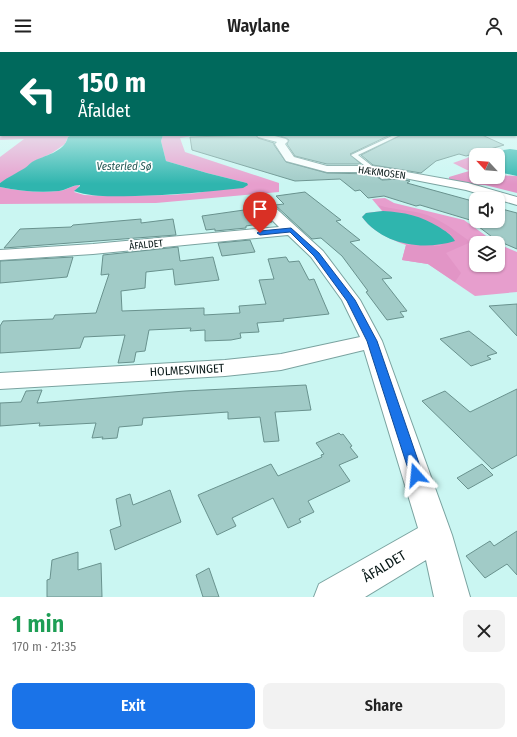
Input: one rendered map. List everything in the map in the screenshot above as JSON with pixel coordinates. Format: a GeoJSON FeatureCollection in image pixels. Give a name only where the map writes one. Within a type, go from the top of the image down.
{"type":"FeatureCollection","features":[{"type":"Feature","properties":{"kind":"street","name":"HÆKMOSEN"},"geometry":{"type":"LineString","coordinates":[[264,136],[282,141],[280,144],[290,158],[327,169],[372,169],[474,188],[517,201]]}},
{"type":"Feature","properties":{"kind":"street"},"geometry":{"type":"LineString","coordinates":[[265,206],[317,254],[351,300],[372,341],[436,535],[452,597]]}},
{"type":"Feature","properties":{"kind":"street","name":"ÅFALDET"},"geometry":{"type":"LineString","coordinates":[[0,255],[93,249],[291,230]]}},
{"type":"Feature","properties":{"kind":"street","name":"HOLMESVINGET"},"geometry":{"type":"LineString","coordinates":[[0,381],[225,368],[281,362],[372,341]]}},
{"type":"Feature","properties":{"kind":"street","name":"ÅFALDET"},"geometry":{"type":"LineString","coordinates":[[332,597],[436,535]]}},
{"type":"Feature","properties":{"kind":"lane"},"geometry":{"type":"LineString","coordinates":[[372,169],[354,155],[396,136]]}},
{"type":"Feature","properties":{"kind":"shaded area"},"geometry":{"type":"Polygon","coordinates":[[[0,136],[70,136],[65,144],[52,153],[31,163],[26,168],[0,183],[0,157],[24,139],[0,140],[0,136]]]}},
{"type":"Feature","properties":{"kind":"shaded area"},"geometry":{"type":"Polygon","coordinates":[[[163,136],[193,136],[180,138],[185,152],[279,183],[279,192],[156,203],[0,204],[0,187],[22,191],[44,192],[65,190],[80,185],[74,192],[84,195],[170,195],[197,193],[247,183],[166,161],[161,141],[163,136]]]}},
{"type":"Feature","properties":{"kind":"shaded area"},"geometry":{"type":"Polygon","coordinates":[[[469,157],[469,171],[453,163],[469,157]]]}},
{"type":"Feature","properties":{"kind":"shaded area"},"geometry":{"type":"Polygon","coordinates":[[[469,171],[469,184],[505,184],[505,175],[517,176],[517,193],[485,185],[468,184],[449,180],[449,177],[469,171]]]}},
{"type":"Feature","properties":{"kind":"shaded area"},"geometry":{"type":"Polygon","coordinates":[[[385,198],[394,203],[464,220],[469,224],[469,228],[475,228],[486,236],[469,236],[469,272],[505,272],[505,247],[517,252],[517,292],[475,296],[428,264],[402,260],[406,245],[381,234],[362,217],[366,213],[382,211],[372,199],[385,198]]]}},
{"type":"Feature","properties":{"kind":"shaded area"},"geometry":{"type":"Polygon","coordinates":[[[378,205],[427,215],[444,223],[469,241],[469,243],[446,253],[461,273],[455,282],[428,264],[402,260],[406,245],[440,246],[452,235],[435,225],[412,215],[383,211],[378,205]]]}},
{"type":"Feature","properties":{"kind":"water","name":"Vesterled Sø"},"geometry":{"type":"Polygon","coordinates":[[[163,136],[161,141],[166,161],[247,183],[248,185],[243,188],[202,192],[119,196],[97,196],[74,191],[80,185],[59,191],[44,192],[22,191],[0,187],[0,183],[32,162],[58,150],[66,142],[68,137],[163,136]]]}},
{"type":"Feature","properties":{"kind":"water"},"geometry":{"type":"Polygon","coordinates":[[[505,150],[517,150],[517,176],[505,173],[505,150]]]}},
{"type":"Feature","properties":{"kind":"water"},"geometry":{"type":"Polygon","coordinates":[[[383,211],[398,212],[419,217],[446,231],[455,241],[443,244],[417,245],[392,240],[381,234],[362,217],[366,213],[383,211]]]}},
{"type":"Feature","properties":{"kind":"building"},"geometry":{"type":"Polygon","coordinates":[[[257,136],[258,138],[274,143],[286,162],[327,173],[372,174],[382,180],[399,179],[410,181],[407,183],[469,200],[469,220],[384,196],[368,198],[360,190],[355,191],[340,179],[295,181],[192,150],[190,137],[257,136]]]}},
{"type":"Feature","properties":{"kind":"building"},"geometry":{"type":"Polygon","coordinates":[[[280,136],[388,136],[350,154],[361,164],[327,164],[295,156],[287,144],[289,140],[280,136]]]}},
{"type":"Feature","properties":{"kind":"building"},"geometry":{"type":"Polygon","coordinates":[[[399,136],[484,136],[504,145],[494,148],[469,148],[469,155],[466,156],[459,154],[436,161],[421,173],[373,165],[361,155],[399,136]]]}},
{"type":"Feature","properties":{"kind":"building"},"geometry":{"type":"Polygon","coordinates":[[[305,192],[341,220],[336,221],[360,240],[350,242],[392,278],[382,279],[407,311],[400,312],[404,317],[387,320],[342,256],[321,238],[312,239],[275,205],[284,204],[276,196],[305,192]]]}},
{"type":"Feature","properties":{"kind":"building"},"geometry":{"type":"Polygon","coordinates":[[[258,208],[272,222],[246,226],[246,228],[215,231],[215,229],[206,230],[202,216],[258,208]]]}},
{"type":"Feature","properties":{"kind":"building"},"geometry":{"type":"Polygon","coordinates":[[[505,210],[517,213],[517,249],[505,244],[505,236],[491,236],[480,228],[505,228],[505,210]]]}},
{"type":"Feature","properties":{"kind":"building"},"geometry":{"type":"Polygon","coordinates":[[[141,219],[141,223],[173,219],[176,235],[4,248],[20,229],[71,227],[73,225],[141,219]]]}},
{"type":"Feature","properties":{"kind":"building"},"geometry":{"type":"Polygon","coordinates":[[[250,240],[255,252],[222,256],[218,243],[250,240]]]}},
{"type":"Feature","properties":{"kind":"building"},"geometry":{"type":"Polygon","coordinates":[[[178,247],[180,261],[213,257],[219,280],[175,285],[173,269],[146,272],[145,288],[121,291],[122,311],[204,308],[204,315],[240,313],[239,306],[266,304],[259,280],[274,279],[268,259],[286,257],[289,262],[299,261],[309,280],[314,279],[329,314],[283,319],[284,321],[257,323],[259,332],[240,333],[241,338],[231,340],[205,341],[205,330],[190,331],[191,328],[149,330],[145,351],[136,352],[134,362],[118,363],[125,335],[84,337],[80,348],[0,353],[0,326],[3,321],[53,319],[55,315],[96,313],[109,274],[101,275],[103,255],[178,247]]]}},
{"type":"Feature","properties":{"kind":"building"},"geometry":{"type":"Polygon","coordinates":[[[73,257],[67,277],[0,283],[0,261],[73,257]]]}},
{"type":"Feature","properties":{"kind":"building"},"geometry":{"type":"Polygon","coordinates":[[[517,304],[517,336],[489,306],[517,304]]]}},
{"type":"Feature","properties":{"kind":"building"},"geometry":{"type":"Polygon","coordinates":[[[469,331],[497,353],[487,356],[491,359],[471,366],[440,339],[469,331]]]}},
{"type":"Feature","properties":{"kind":"building"},"geometry":{"type":"Polygon","coordinates":[[[306,385],[311,410],[275,412],[279,441],[264,442],[260,417],[228,419],[228,412],[143,418],[142,425],[119,427],[117,438],[102,439],[103,437],[92,438],[96,423],[39,426],[40,423],[0,426],[0,403],[21,402],[26,391],[42,390],[37,403],[185,391],[306,385]]]}},
{"type":"Feature","properties":{"kind":"building"},"geometry":{"type":"Polygon","coordinates":[[[517,389],[517,455],[492,469],[422,401],[445,391],[470,412],[517,389]]]}},
{"type":"Feature","properties":{"kind":"building"},"geometry":{"type":"Polygon","coordinates":[[[339,433],[341,435],[343,434],[352,446],[350,447],[358,457],[339,465],[350,481],[308,501],[314,512],[299,519],[301,522],[288,528],[273,498],[232,518],[236,526],[217,535],[198,495],[271,464],[278,476],[322,457],[321,455],[324,454],[316,443],[339,433]]]}},
{"type":"Feature","properties":{"kind":"building"},"geometry":{"type":"Polygon","coordinates":[[[482,464],[493,475],[468,489],[457,478],[482,464]]]}},
{"type":"Feature","properties":{"kind":"building"},"geometry":{"type":"Polygon","coordinates":[[[170,490],[181,522],[115,550],[110,530],[121,526],[116,499],[130,494],[133,505],[170,490]]]}},
{"type":"Feature","properties":{"kind":"building"},"geometry":{"type":"Polygon","coordinates":[[[517,531],[517,575],[507,564],[485,578],[466,556],[490,541],[494,546],[517,531]]]}},
{"type":"Feature","properties":{"kind":"building"},"geometry":{"type":"Polygon","coordinates":[[[78,552],[78,570],[101,563],[102,597],[47,597],[47,580],[50,579],[52,560],[78,552]]]}},
{"type":"Feature","properties":{"kind":"building"},"geometry":{"type":"Polygon","coordinates":[[[209,568],[219,597],[203,597],[196,575],[209,568]]]}},
{"type":"Feature","properties":{"kind":"route"},"geometry":{"type":"LineString","coordinates":[[260,233],[291,230],[317,254],[351,300],[372,341],[416,475]]}}]}
